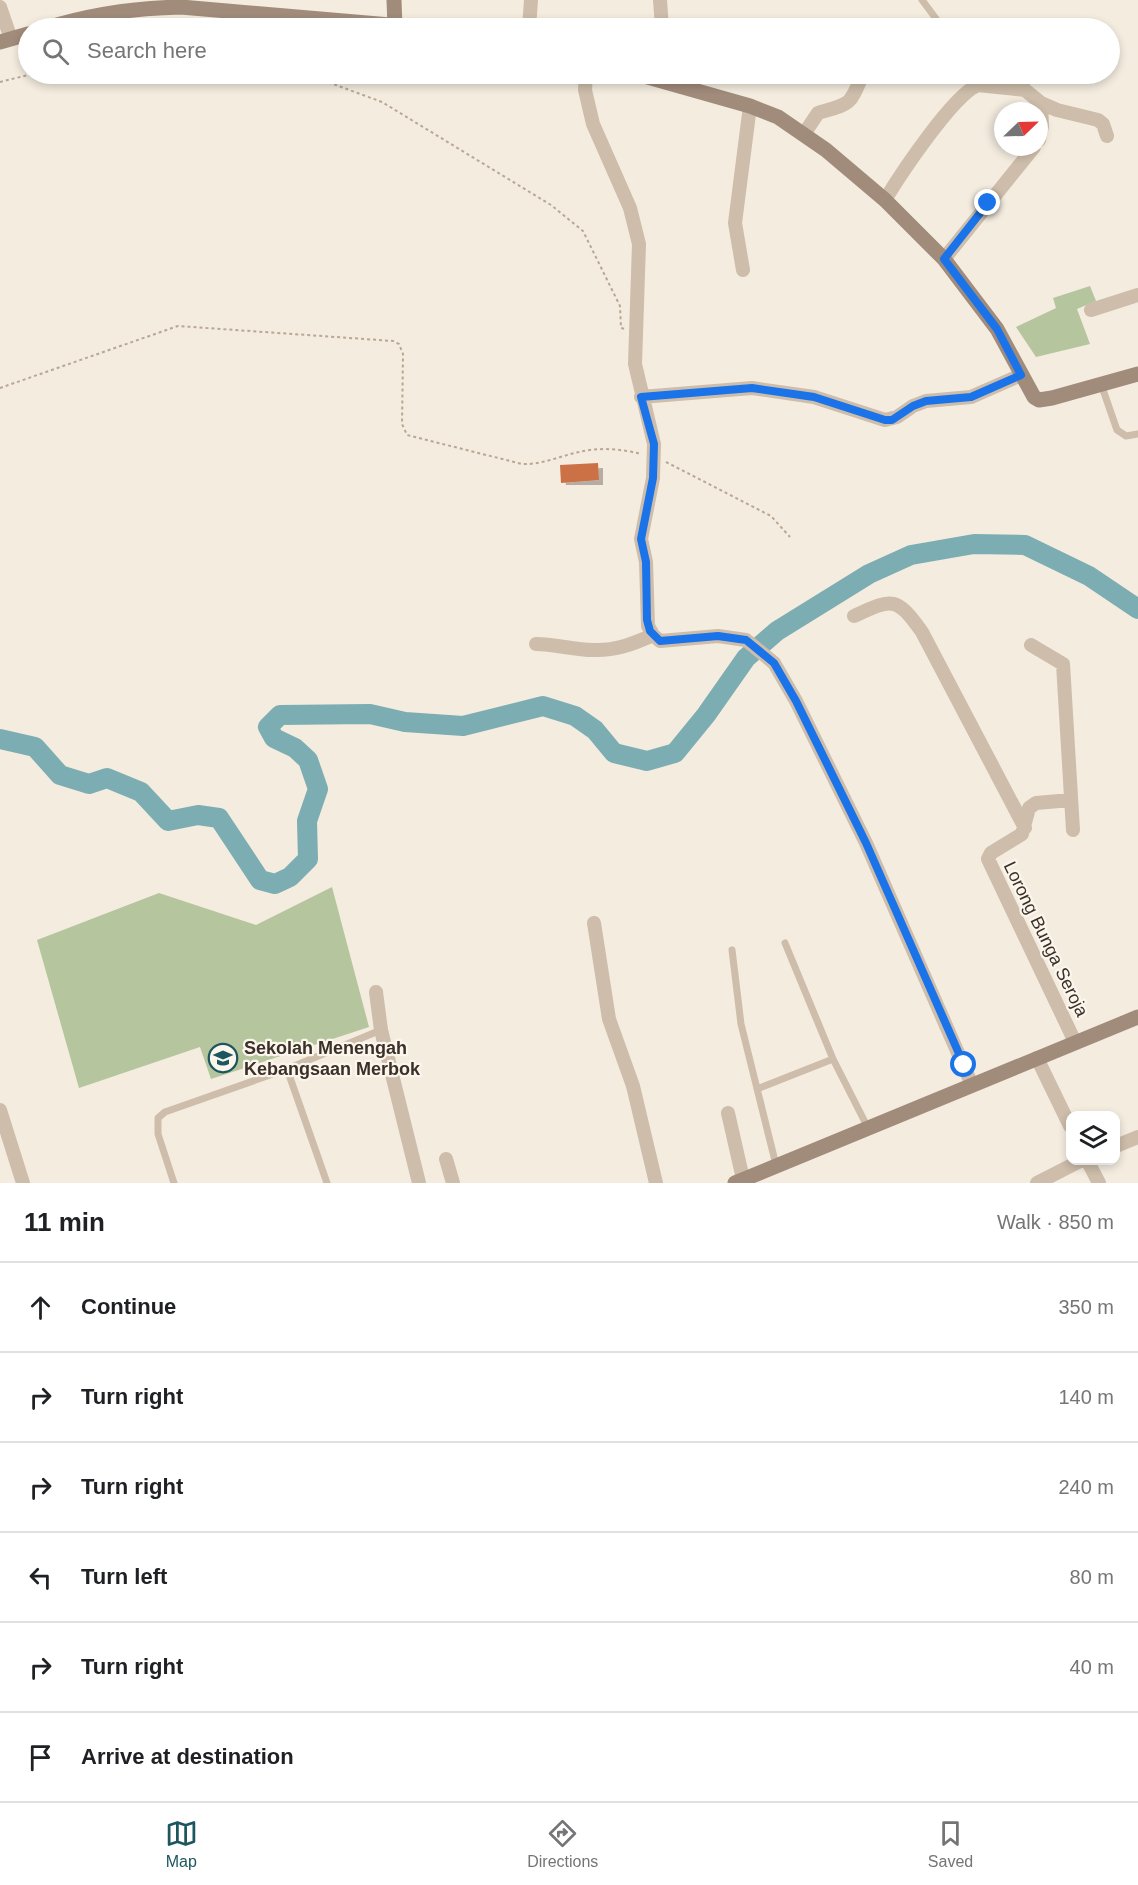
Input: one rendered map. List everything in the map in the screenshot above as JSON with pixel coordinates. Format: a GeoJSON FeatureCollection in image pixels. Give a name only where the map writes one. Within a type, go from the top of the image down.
{"type":"FeatureCollection","features":[{"type":"Feature","properties":{"kind":"street"},"geometry":{"type":"LineString","coordinates":[[394,0],[395,18]]}},
{"type":"Feature","properties":{"kind":"street"},"geometry":{"type":"LineString","coordinates":[[530,18],[531,0]]}},
{"type":"Feature","properties":{"kind":"street"},"geometry":{"type":"LineString","coordinates":[[660,0],[661,18]]}},
{"type":"Feature","properties":{"kind":"street"},"geometry":{"type":"LineString","coordinates":[[0,7],[6,41]]}},
{"type":"Feature","properties":{"kind":"street"},"geometry":{"type":"LineString","coordinates":[[87,18],[115,11],[181,7],[299,18]]}},
{"type":"Feature","properties":{"kind":"street"},"geometry":{"type":"LineString","coordinates":[[585,84],[593,124],[630,207],[639,244],[640,274],[634,331],[635,364],[641,397],[651,430],[654,457],[653,478],[641,539],[646,562],[647,620],[653,635],[665,641],[718,636],[746,640],[774,663],[796,701],[866,843],[972,1085]]}},
{"type":"Feature","properties":{"kind":"street"},"geometry":{"type":"LineString","coordinates":[[685,84],[778,117],[804,134],[885,200],[944,259],[997,329],[1029,392],[1039,399],[1138,374]]}},
{"type":"Feature","properties":{"kind":"street"},"geometry":{"type":"LineString","coordinates":[[804,134],[818,113],[839,109],[848,103],[859,84]]}},
{"type":"Feature","properties":{"kind":"street"},"geometry":{"type":"LineString","coordinates":[[885,200],[922,145],[966,93],[983,84]]}},
{"type":"Feature","properties":{"kind":"street"},"geometry":{"type":"LineString","coordinates":[[1011,84],[1025,90],[1040,102]]}},
{"type":"Feature","properties":{"kind":"street"},"geometry":{"type":"LineString","coordinates":[[743,270],[735,223],[750,106]]}},
{"type":"Feature","properties":{"kind":"street"},"geometry":{"type":"LineString","coordinates":[[1048,106],[1098,120],[1103,124],[1107,136]]}},
{"type":"Feature","properties":{"kind":"street"},"geometry":{"type":"LineString","coordinates":[[944,259],[1027,156]]}},
{"type":"Feature","properties":{"kind":"street"},"geometry":{"type":"LineString","coordinates":[[1091,310],[1138,294]]}},
{"type":"Feature","properties":{"kind":"street"},"geometry":{"type":"LineString","coordinates":[[641,397],[752,388],[814,397],[885,420],[897,417],[920,403],[971,397],[1021,375]]}},
{"type":"Feature","properties":{"kind":"street"},"geometry":{"type":"LineString","coordinates":[[854,615],[891,601],[898,602],[909,614],[922,632],[1024,828]]}},
{"type":"Feature","properties":{"kind":"street"},"geometry":{"type":"LineString","coordinates":[[536,644],[558,644],[591,650],[614,649],[653,635]]}},
{"type":"Feature","properties":{"kind":"street"},"geometry":{"type":"LineString","coordinates":[[1031,645],[1064,664],[1073,830]]}},
{"type":"Feature","properties":{"kind":"street","name":"Lorong Bunga Seroja"},"geometry":{"type":"LineString","coordinates":[[1071,800],[1036,803],[1026,814],[1024,828],[1019,837],[996,849],[988,859],[1075,1042]]}},
{"type":"Feature","properties":{"kind":"street"},"geometry":{"type":"LineString","coordinates":[[594,923],[609,1020],[633,1086],[656,1183]]}},
{"type":"Feature","properties":{"kind":"street"},"geometry":{"type":"LineString","coordinates":[[376,992],[381,1030],[419,1183]]}},
{"type":"Feature","properties":{"kind":"street"},"geometry":{"type":"LineString","coordinates":[[728,1113],[739,1181],[1138,1017]]}},
{"type":"Feature","properties":{"kind":"street"},"geometry":{"type":"LineString","coordinates":[[1037,1058],[1066,1116]]}},
{"type":"Feature","properties":{"kind":"street"},"geometry":{"type":"LineString","coordinates":[[0,1110],[23,1183]]}},
{"type":"Feature","properties":{"kind":"street"},"geometry":{"type":"LineString","coordinates":[[1120,1144],[1138,1137]]}},
{"type":"Feature","properties":{"kind":"street"},"geometry":{"type":"LineString","coordinates":[[446,1159],[453,1183]]}},
{"type":"Feature","properties":{"kind":"street"},"geometry":{"type":"LineString","coordinates":[[1037,1183],[1074,1165]]}},
{"type":"Feature","properties":{"kind":"street"},"geometry":{"type":"LineString","coordinates":[[1089,1165],[1099,1183]]}},
{"type":"Feature","properties":{"kind":"lane"},"geometry":{"type":"LineString","coordinates":[[922,0],[936,18]]}},
{"type":"Feature","properties":{"kind":"lane"},"geometry":{"type":"LineString","coordinates":[[1025,90],[1026,84]]}},
{"type":"Feature","properties":{"kind":"lane"},"geometry":{"type":"LineString","coordinates":[[1101,384],[1117,430],[1126,436],[1138,434]]}},
{"type":"Feature","properties":{"kind":"lane"},"geometry":{"type":"LineString","coordinates":[[785,943],[833,1059],[868,1128]]}},
{"type":"Feature","properties":{"kind":"lane"},"geometry":{"type":"LineString","coordinates":[[732,950],[741,1024],[776,1165]]}},
{"type":"Feature","properties":{"kind":"lane"},"geometry":{"type":"LineString","coordinates":[[174,1183],[158,1134],[158,1118],[165,1112],[286,1069],[381,1030]]}},
{"type":"Feature","properties":{"kind":"lane"},"geometry":{"type":"LineString","coordinates":[[757,1089],[833,1059]]}},
{"type":"Feature","properties":{"kind":"lane"},"geometry":{"type":"LineString","coordinates":[[286,1069],[327,1183]]}},
{"type":"Feature","properties":{"kind":"path"},"geometry":{"type":"LineString","coordinates":[[0,82],[18,78]]}},
{"type":"Feature","properties":{"kind":"path"},"geometry":{"type":"LineString","coordinates":[[333,84],[382,102],[551,205],[583,231],[620,306],[621,328],[634,331]]}},
{"type":"Feature","properties":{"kind":"path"},"geometry":{"type":"LineString","coordinates":[[0,388],[178,326],[393,340],[399,344],[403,354],[402,424],[407,435],[522,464],[531,464],[581,451],[608,449],[654,457],[737,496],[771,516],[790,537]]}},
{"type":"Feature","properties":{"kind":"green space"},"geometry":{"type":"Polygon","coordinates":[[[1090,286],[1096,301],[1077,309],[1090,344],[1036,357],[1016,327],[1056,308],[1053,298],[1090,286]]]}},
{"type":"Feature","properties":{"kind":"green space"},"geometry":{"type":"Polygon","coordinates":[[[332,887],[369,1027],[211,1079],[200,1047],[79,1088],[37,940],[159,893],[256,925],[332,887]]]}},
{"type":"Feature","properties":{"kind":"building"},"geometry":{"type":"Polygon","coordinates":[[[598,463],[599,480],[561,483],[560,465],[598,463]]]}},
{"type":"Feature","properties":{"kind":"waterway"},"geometry":{"type":"LineString","coordinates":[[0,739],[35,747],[60,775],[89,784],[107,778],[141,792],[168,821],[198,815],[219,818],[260,880],[275,884],[290,877],[308,859],[307,821],[318,789],[308,760],[295,748],[274,738],[268,727],[280,715],[370,714],[405,722],[463,726],[543,706],[575,716],[595,730],[614,753],[647,761],[675,753],[706,715],[746,658],[777,631],[869,574],[911,555],[974,544],[1025,545],[1089,576],[1138,609]]}},
{"type":"Feature","properties":{"kind":"place","name":"Sekolah Menengah Kebangsaan Merbok"},"geometry":{"type":"Point","coordinates":[223,1058]}},
{"type":"Feature","properties":{"kind":"route"},"geometry":{"type":"LineString","coordinates":[[964,1065],[866,843],[796,701],[774,663],[746,640],[718,636],[660,641],[650,631],[647,620],[646,562],[641,539],[645,509],[653,478],[654,444],[641,397],[752,388],[814,397],[844,405],[867,416],[892,420],[904,411],[926,401],[971,397],[1021,375],[997,329],[944,259],[971,228],[988,203]]}}]}
